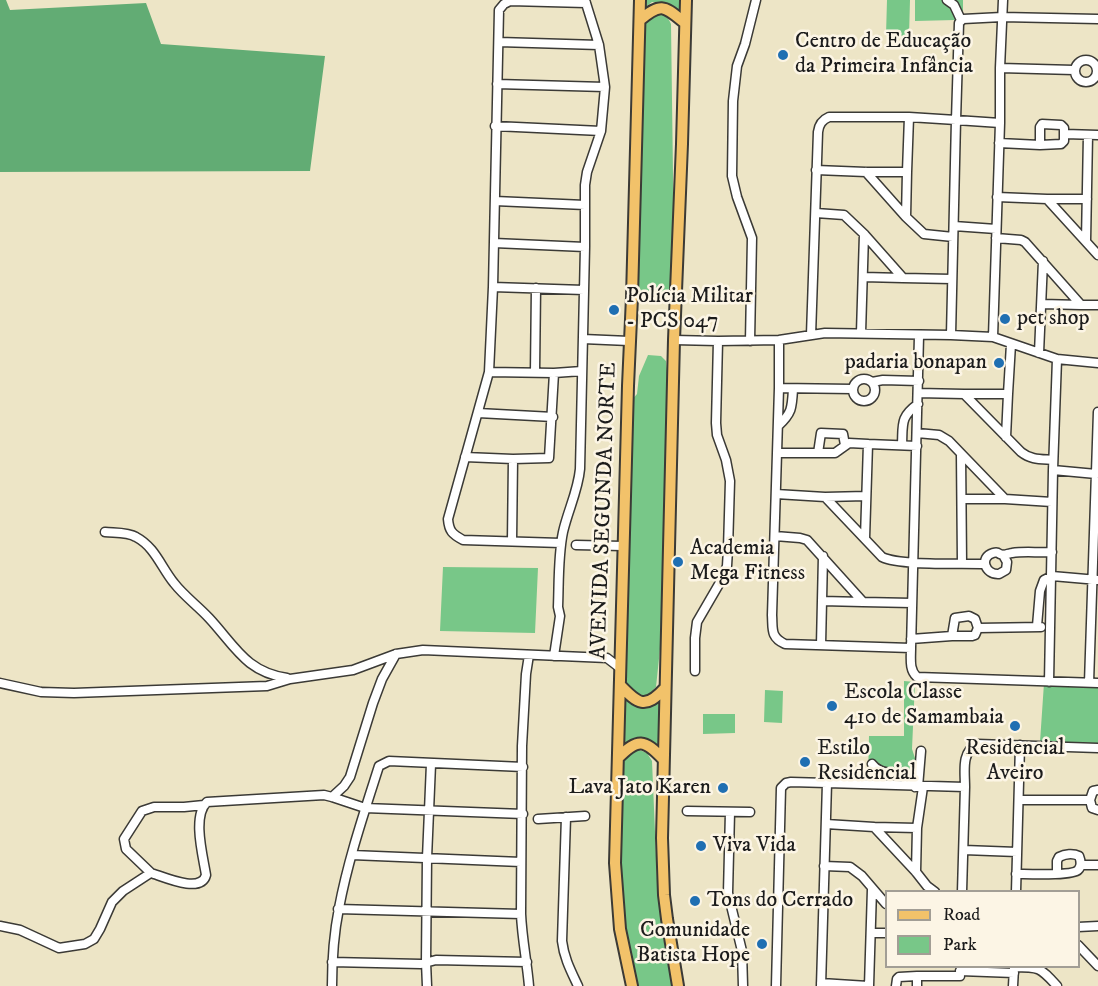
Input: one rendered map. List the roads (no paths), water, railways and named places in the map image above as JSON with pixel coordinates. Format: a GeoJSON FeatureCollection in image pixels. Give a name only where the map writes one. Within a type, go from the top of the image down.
{"type":"FeatureCollection","features":[{"type":"Feature","properties":{"kind":"main road","name":"AVENIDA SEGUNDA NORTE"},"geometry":{"type":"LineString","coordinates":[[632,986],[620,929],[615,863],[640,0]]}},
{"type":"Feature","properties":{"kind":"main road"},"geometry":{"type":"LineString","coordinates":[[678,986],[664,895],[662,838],[674,340],[686,0]]}},
{"type":"Feature","properties":{"kind":"main road"},"geometry":{"type":"LineString","coordinates":[[640,20],[651,10],[663,8],[685,23]]}},
{"type":"Feature","properties":{"kind":"main road"},"geometry":{"type":"LineString","coordinates":[[620,685],[631,697],[646,702],[657,697],[665,688]]}},
{"type":"Feature","properties":{"kind":"main road"},"geometry":{"type":"LineString","coordinates":[[618,758],[631,746],[640,743],[655,750],[663,759]]}},
{"type":"Feature","properties":{"kind":"street"},"geometry":{"type":"LineString","coordinates":[[750,341],[752,238],[732,176],[733,101],[737,66],[756,0]]}},
{"type":"Feature","properties":{"kind":"street"},"geometry":{"type":"LineString","coordinates":[[947,0],[954,5],[961,20],[959,23],[951,335]]}},
{"type":"Feature","properties":{"kind":"street"},"geometry":{"type":"LineString","coordinates":[[993,337],[1004,0]]}},
{"type":"Feature","properties":{"kind":"street"},"geometry":{"type":"LineString","coordinates":[[554,656],[560,616],[558,607],[561,543],[579,479],[585,185],[601,131],[604,87],[599,45],[585,2],[510,1],[499,10],[489,372],[448,519],[448,529],[453,535],[463,540],[561,543]]}},
{"type":"Feature","properties":{"kind":"street"},"geometry":{"type":"LineString","coordinates":[[961,20],[1002,17],[1098,19]]}},
{"type":"Feature","properties":{"kind":"street"},"geometry":{"type":"LineString","coordinates":[[499,42],[599,45]]}},
{"type":"Feature","properties":{"kind":"street"},"geometry":{"type":"LineString","coordinates":[[1082,60],[1095,62],[1095,78],[1088,82],[1080,81],[1074,70],[1077,64],[1082,60]]}},
{"type":"Feature","properties":{"kind":"street"},"geometry":{"type":"LineString","coordinates":[[1000,68],[1074,70]]}},
{"type":"Feature","properties":{"kind":"street"},"geometry":{"type":"LineString","coordinates":[[496,84],[604,87]]}},
{"type":"Feature","properties":{"kind":"street"},"geometry":{"type":"LineString","coordinates":[[812,334],[818,126],[829,117],[909,117],[1000,123]]}},
{"type":"Feature","properties":{"kind":"street"},"geometry":{"type":"LineString","coordinates":[[906,217],[909,117]]}},
{"type":"Feature","properties":{"kind":"street"},"geometry":{"type":"LineString","coordinates":[[999,143],[1040,145],[1060,144],[1064,141],[1064,128],[1061,125],[1042,124],[1040,145]]}},
{"type":"Feature","properties":{"kind":"street"},"geometry":{"type":"LineString","coordinates":[[495,126],[601,131]]}},
{"type":"Feature","properties":{"kind":"street"},"geometry":{"type":"LineString","coordinates":[[1065,134],[1098,135]]}},
{"type":"Feature","properties":{"kind":"street"},"geometry":{"type":"LineString","coordinates":[[1086,242],[1088,135]]}},
{"type":"Feature","properties":{"kind":"street"},"geometry":{"type":"LineString","coordinates":[[816,170],[907,172]]}},
{"type":"Feature","properties":{"kind":"street"},"geometry":{"type":"LineString","coordinates":[[866,172],[924,234],[953,237]]}},
{"type":"Feature","properties":{"kind":"street"},"geometry":{"type":"LineString","coordinates":[[998,196],[1087,199]]}},
{"type":"Feature","properties":{"kind":"street"},"geometry":{"type":"LineString","coordinates":[[1047,199],[1098,255]]}},
{"type":"Feature","properties":{"kind":"street"},"geometry":{"type":"LineString","coordinates":[[495,201],[585,205]]}},
{"type":"Feature","properties":{"kind":"street"},"geometry":{"type":"LineString","coordinates":[[816,213],[841,214],[846,217],[903,278]]}},
{"type":"Feature","properties":{"kind":"street"},"geometry":{"type":"LineString","coordinates":[[954,226],[996,233],[1025,242],[1081,305]]}},
{"type":"Feature","properties":{"kind":"street"},"geometry":{"type":"LineString","coordinates":[[861,333],[864,234]]}},
{"type":"Feature","properties":{"kind":"street"},"geometry":{"type":"LineString","coordinates":[[494,243],[585,247]]}},
{"type":"Feature","properties":{"kind":"street"},"geometry":{"type":"LineString","coordinates":[[1039,353],[1043,261]]}},
{"type":"Feature","properties":{"kind":"street"},"geometry":{"type":"LineString","coordinates":[[863,277],[952,279]]}},
{"type":"Feature","properties":{"kind":"street"},"geometry":{"type":"LineString","coordinates":[[493,287],[584,290]]}},
{"type":"Feature","properties":{"kind":"street"},"geometry":{"type":"LineString","coordinates":[[535,372],[536,288]]}},
{"type":"Feature","properties":{"kind":"street"},"geometry":{"type":"LineString","coordinates":[[1042,304],[1098,305]]}},
{"type":"Feature","properties":{"kind":"street"},"geometry":{"type":"LineString","coordinates":[[674,340],[779,340],[812,334],[861,333],[993,337],[1057,359],[1098,363]]}},
{"type":"Feature","properties":{"kind":"street"},"geometry":{"type":"LineString","coordinates":[[919,336],[911,644],[911,669],[917,677],[1094,683],[1098,412]]}},
{"type":"Feature","properties":{"kind":"street"},"geometry":{"type":"LineString","coordinates":[[583,339],[629,342]]}},
{"type":"Feature","properties":{"kind":"street"},"geometry":{"type":"LineString","coordinates":[[779,340],[773,634],[785,644],[911,644],[952,636],[975,635],[978,628],[975,619],[956,617],[952,636]]}},
{"type":"Feature","properties":{"kind":"street"},"geometry":{"type":"LineString","coordinates":[[695,671],[694,645],[698,622],[727,566],[730,481],[726,460],[717,435],[718,341]]}},
{"type":"Feature","properties":{"kind":"street"},"geometry":{"type":"LineString","coordinates":[[1006,436],[1011,344]]}},
{"type":"Feature","properties":{"kind":"street"},"geometry":{"type":"LineString","coordinates":[[1049,682],[1057,359]]}},
{"type":"Feature","properties":{"kind":"street"},"geometry":{"type":"LineString","coordinates":[[489,372],[582,371]]}},
{"type":"Feature","properties":{"kind":"street"},"geometry":{"type":"LineString","coordinates":[[465,457],[549,458],[554,372]]}},
{"type":"Feature","properties":{"kind":"street"},"geometry":{"type":"LineString","coordinates":[[872,382],[875,387],[873,396],[866,401],[857,398],[853,389],[854,385],[861,380],[872,382],[919,381]]}},
{"type":"Feature","properties":{"kind":"street"},"geometry":{"type":"LineString","coordinates":[[779,388],[853,389]]}},
{"type":"Feature","properties":{"kind":"street"},"geometry":{"type":"LineString","coordinates":[[778,426],[791,410],[792,389]]}},
{"type":"Feature","properties":{"kind":"street"},"geometry":{"type":"LineString","coordinates":[[918,393],[1008,394]]}},
{"type":"Feature","properties":{"kind":"street"},"geometry":{"type":"LineString","coordinates":[[964,394],[1028,457],[1053,460]]}},
{"type":"Feature","properties":{"kind":"street"},"geometry":{"type":"LineString","coordinates":[[902,444],[904,420],[910,410],[918,404]]}},
{"type":"Feature","properties":{"kind":"street"},"geometry":{"type":"LineString","coordinates":[[478,413],[553,417]]}},
{"type":"Feature","properties":{"kind":"street"},"geometry":{"type":"LineString","coordinates":[[818,453],[821,433],[843,434],[845,445]]}},
{"type":"Feature","properties":{"kind":"street"},"geometry":{"type":"LineString","coordinates":[[917,433],[939,435],[949,441],[1005,499]]}},
{"type":"Feature","properties":{"kind":"street"},"geometry":{"type":"LineString","coordinates":[[777,453],[835,453],[849,443],[917,446]]}},
{"type":"Feature","properties":{"kind":"street"},"geometry":{"type":"LineString","coordinates":[[865,538],[868,444]]}},
{"type":"Feature","properties":{"kind":"street"},"geometry":{"type":"LineString","coordinates":[[961,454],[962,563]]}},
{"type":"Feature","properties":{"kind":"street"},"geometry":{"type":"LineString","coordinates":[[512,541],[513,459]]}},
{"type":"Feature","properties":{"kind":"street"},"geometry":{"type":"LineString","coordinates":[[1053,470],[1096,474]]}},
{"type":"Feature","properties":{"kind":"street"},"geometry":{"type":"LineString","coordinates":[[776,494],[825,497],[866,496]]}},
{"type":"Feature","properties":{"kind":"street"},"geometry":{"type":"LineString","coordinates":[[825,497],[886,559],[985,564]]}},
{"type":"Feature","properties":{"kind":"street"},"geometry":{"type":"LineString","coordinates":[[962,499],[1052,502]]}},
{"type":"Feature","properties":{"kind":"street"},"geometry":{"type":"LineString","coordinates":[[105,532],[129,534],[145,543],[157,556],[166,573],[180,591],[206,614],[250,664],[262,672],[290,679]]}},
{"type":"Feature","properties":{"kind":"street"},"geometry":{"type":"LineString","coordinates":[[775,536],[805,539],[863,602]]}},
{"type":"Feature","properties":{"kind":"street"},"geometry":{"type":"LineString","coordinates":[[576,545],[623,546]]}},
{"type":"Feature","properties":{"kind":"street"},"geometry":{"type":"LineString","coordinates":[[1003,555],[1007,562],[1006,570],[1003,573],[991,574],[985,564],[989,555],[994,553],[1003,555],[1052,552]]}},
{"type":"Feature","properties":{"kind":"street"},"geometry":{"type":"LineString","coordinates":[[821,645],[823,556]]}},
{"type":"Feature","properties":{"kind":"street"},"geometry":{"type":"LineString","coordinates":[[1038,627],[1040,591],[1044,580],[1052,576],[1096,580]]}},
{"type":"Feature","properties":{"kind":"street"},"geometry":{"type":"LineString","coordinates":[[822,601],[912,603]]}},
{"type":"Feature","properties":{"kind":"street"},"geometry":{"type":"LineString","coordinates":[[978,628],[1050,627]]}},
{"type":"Feature","properties":{"kind":"street"},"geometry":{"type":"LineString","coordinates":[[0,683],[41,692],[74,693],[267,686],[290,679],[353,670],[396,654],[423,650],[607,658],[620,650]]}},
{"type":"Feature","properties":{"kind":"street"},"geometry":{"type":"LineString","coordinates":[[332,797],[350,777],[373,702],[382,679],[396,654]]}},
{"type":"Feature","properties":{"kind":"street"},"geometry":{"type":"LineString","coordinates":[[529,656],[522,746],[521,862],[522,938],[529,986]]}},
{"type":"Feature","properties":{"kind":"street"},"geometry":{"type":"LineString","coordinates":[[607,658],[620,668]]}},
{"type":"Feature","properties":{"kind":"street"},"geometry":{"type":"LineString","coordinates":[[962,890],[966,756],[970,747],[977,744],[1098,748]]}},
{"type":"Feature","properties":{"kind":"street"},"geometry":{"type":"LineString","coordinates":[[1016,890],[1020,745]]}},
{"type":"Feature","properties":{"kind":"street"},"geometry":{"type":"LineString","coordinates":[[916,872],[921,751]]}},
{"type":"Feature","properties":{"kind":"street"},"geometry":{"type":"LineString","coordinates":[[332,986],[332,962],[338,909],[365,808],[379,766],[388,761],[523,766]]}},
{"type":"Feature","properties":{"kind":"street"},"geometry":{"type":"LineString","coordinates":[[427,986],[427,858],[431,764]]}},
{"type":"Feature","properties":{"kind":"street"},"geometry":{"type":"LineString","coordinates":[[872,764],[875,768],[908,779],[918,787]]}},
{"type":"Feature","properties":{"kind":"street"},"geometry":{"type":"LineString","coordinates":[[776,986],[782,788],[786,783],[965,787]]}},
{"type":"Feature","properties":{"kind":"street"},"geometry":{"type":"LineString","coordinates":[[827,783],[821,984],[869,986],[872,889]]}},
{"type":"Feature","properties":{"kind":"street"},"geometry":{"type":"LineString","coordinates":[[1098,790],[1093,791],[1090,800],[1092,808],[1098,810]]}},
{"type":"Feature","properties":{"kind":"street"},"geometry":{"type":"LineString","coordinates":[[204,805],[199,827],[206,874],[204,880],[197,883],[168,880],[151,873],[126,849],[124,839],[142,811],[154,807],[204,805],[207,802],[314,795],[332,797],[365,808],[523,814]]}},
{"type":"Feature","properties":{"kind":"street"},"geometry":{"type":"LineString","coordinates":[[1019,800],[1090,800]]}},
{"type":"Feature","properties":{"kind":"street"},"geometry":{"type":"LineString","coordinates":[[687,811],[750,812]]}},
{"type":"Feature","properties":{"kind":"street"},"geometry":{"type":"LineString","coordinates":[[730,812],[728,893],[742,951],[743,986]]}},
{"type":"Feature","properties":{"kind":"street"},"geometry":{"type":"LineString","coordinates":[[538,819],[585,816]]}},
{"type":"Feature","properties":{"kind":"street"},"geometry":{"type":"LineString","coordinates":[[566,818],[562,941],[567,964],[578,986]]}},
{"type":"Feature","properties":{"kind":"street"},"geometry":{"type":"LineString","coordinates":[[826,824],[917,828]]}},
{"type":"Feature","properties":{"kind":"street"},"geometry":{"type":"LineString","coordinates":[[874,827],[927,886],[933,890]]}},
{"type":"Feature","properties":{"kind":"street"},"geometry":{"type":"LineString","coordinates":[[964,850],[1017,852]]}},
{"type":"Feature","properties":{"kind":"street"},"geometry":{"type":"LineString","coordinates":[[1017,874],[1057,874],[1074,872],[1081,865],[1080,858],[1077,855],[1065,854],[1059,857],[1057,874]]}},
{"type":"Feature","properties":{"kind":"street"},"geometry":{"type":"LineString","coordinates":[[352,855],[521,862]]}},
{"type":"Feature","properties":{"kind":"street"},"geometry":{"type":"LineString","coordinates":[[1081,865],[1098,866]]}},
{"type":"Feature","properties":{"kind":"street"},"geometry":{"type":"LineString","coordinates":[[824,866],[850,867],[862,876],[885,903]]}},
{"type":"Feature","properties":{"kind":"street"},"geometry":{"type":"LineString","coordinates":[[0,926],[20,930],[59,948],[85,944],[94,939],[112,902],[123,891],[151,873]]}},
{"type":"Feature","properties":{"kind":"street"},"geometry":{"type":"LineString","coordinates":[[338,909],[521,914]]}},
{"type":"Feature","properties":{"kind":"street"},"geometry":{"type":"LineString","coordinates":[[1080,927],[1098,926]]}},
{"type":"Feature","properties":{"kind":"street"},"geometry":{"type":"LineString","coordinates":[[871,933],[885,933]]}},
{"type":"Feature","properties":{"kind":"street"},"geometry":{"type":"LineString","coordinates":[[1080,947],[1098,966]]}},
{"type":"Feature","properties":{"kind":"street"},"geometry":{"type":"LineString","coordinates":[[332,962],[421,963],[436,960],[527,962]]}},
{"type":"Feature","properties":{"kind":"street"},"geometry":{"type":"LineString","coordinates":[[1013,986],[1014,969]]}},
{"type":"Feature","properties":{"kind":"street"},"geometry":{"type":"LineString","coordinates":[[896,986],[899,977],[1038,969],[1058,986]]}},
{"type":"Feature","properties":{"kind":"street"},"geometry":{"type":"LineString","coordinates":[[917,976],[917,986]]}},
{"type":"Feature","properties":{"kind":"place","name":"Centro de Educação da Primeira Infância"},"geometry":{"type":"Point","coordinates":[783,55]}},
{"type":"Feature","properties":{"kind":"place","name":"Polícia Militar - PCS 047"},"geometry":{"type":"Point","coordinates":[614,310]}},
{"type":"Feature","properties":{"kind":"place","name":"pet shop"},"geometry":{"type":"Point","coordinates":[1005,319]}},
{"type":"Feature","properties":{"kind":"place","name":"padaria bonapan"},"geometry":{"type":"Point","coordinates":[999,363]}},
{"type":"Feature","properties":{"kind":"place","name":"Academia Mega Fitness"},"geometry":{"type":"Point","coordinates":[678,562]}},
{"type":"Feature","properties":{"kind":"place","name":"Escola Classe 410 de Samambaia"},"geometry":{"type":"Point","coordinates":[832,706]}},
{"type":"Feature","properties":{"kind":"place","name":"Residencial Aveiro"},"geometry":{"type":"Point","coordinates":[1015,726]}},
{"type":"Feature","properties":{"kind":"place","name":"Estilo Residencial"},"geometry":{"type":"Point","coordinates":[805,762]}},
{"type":"Feature","properties":{"kind":"place","name":"Lava Jato Karen"},"geometry":{"type":"Point","coordinates":[723,788]}},
{"type":"Feature","properties":{"kind":"place","name":"Viva Vida"},"geometry":{"type":"Point","coordinates":[701,846]}},
{"type":"Feature","properties":{"kind":"place","name":"Tons do Cerrado"},"geometry":{"type":"Point","coordinates":[695,901]}},
{"type":"Feature","properties":{"kind":"place","name":"Comunidade Batista Hope"},"geometry":{"type":"Point","coordinates":[762,944]}}]}
